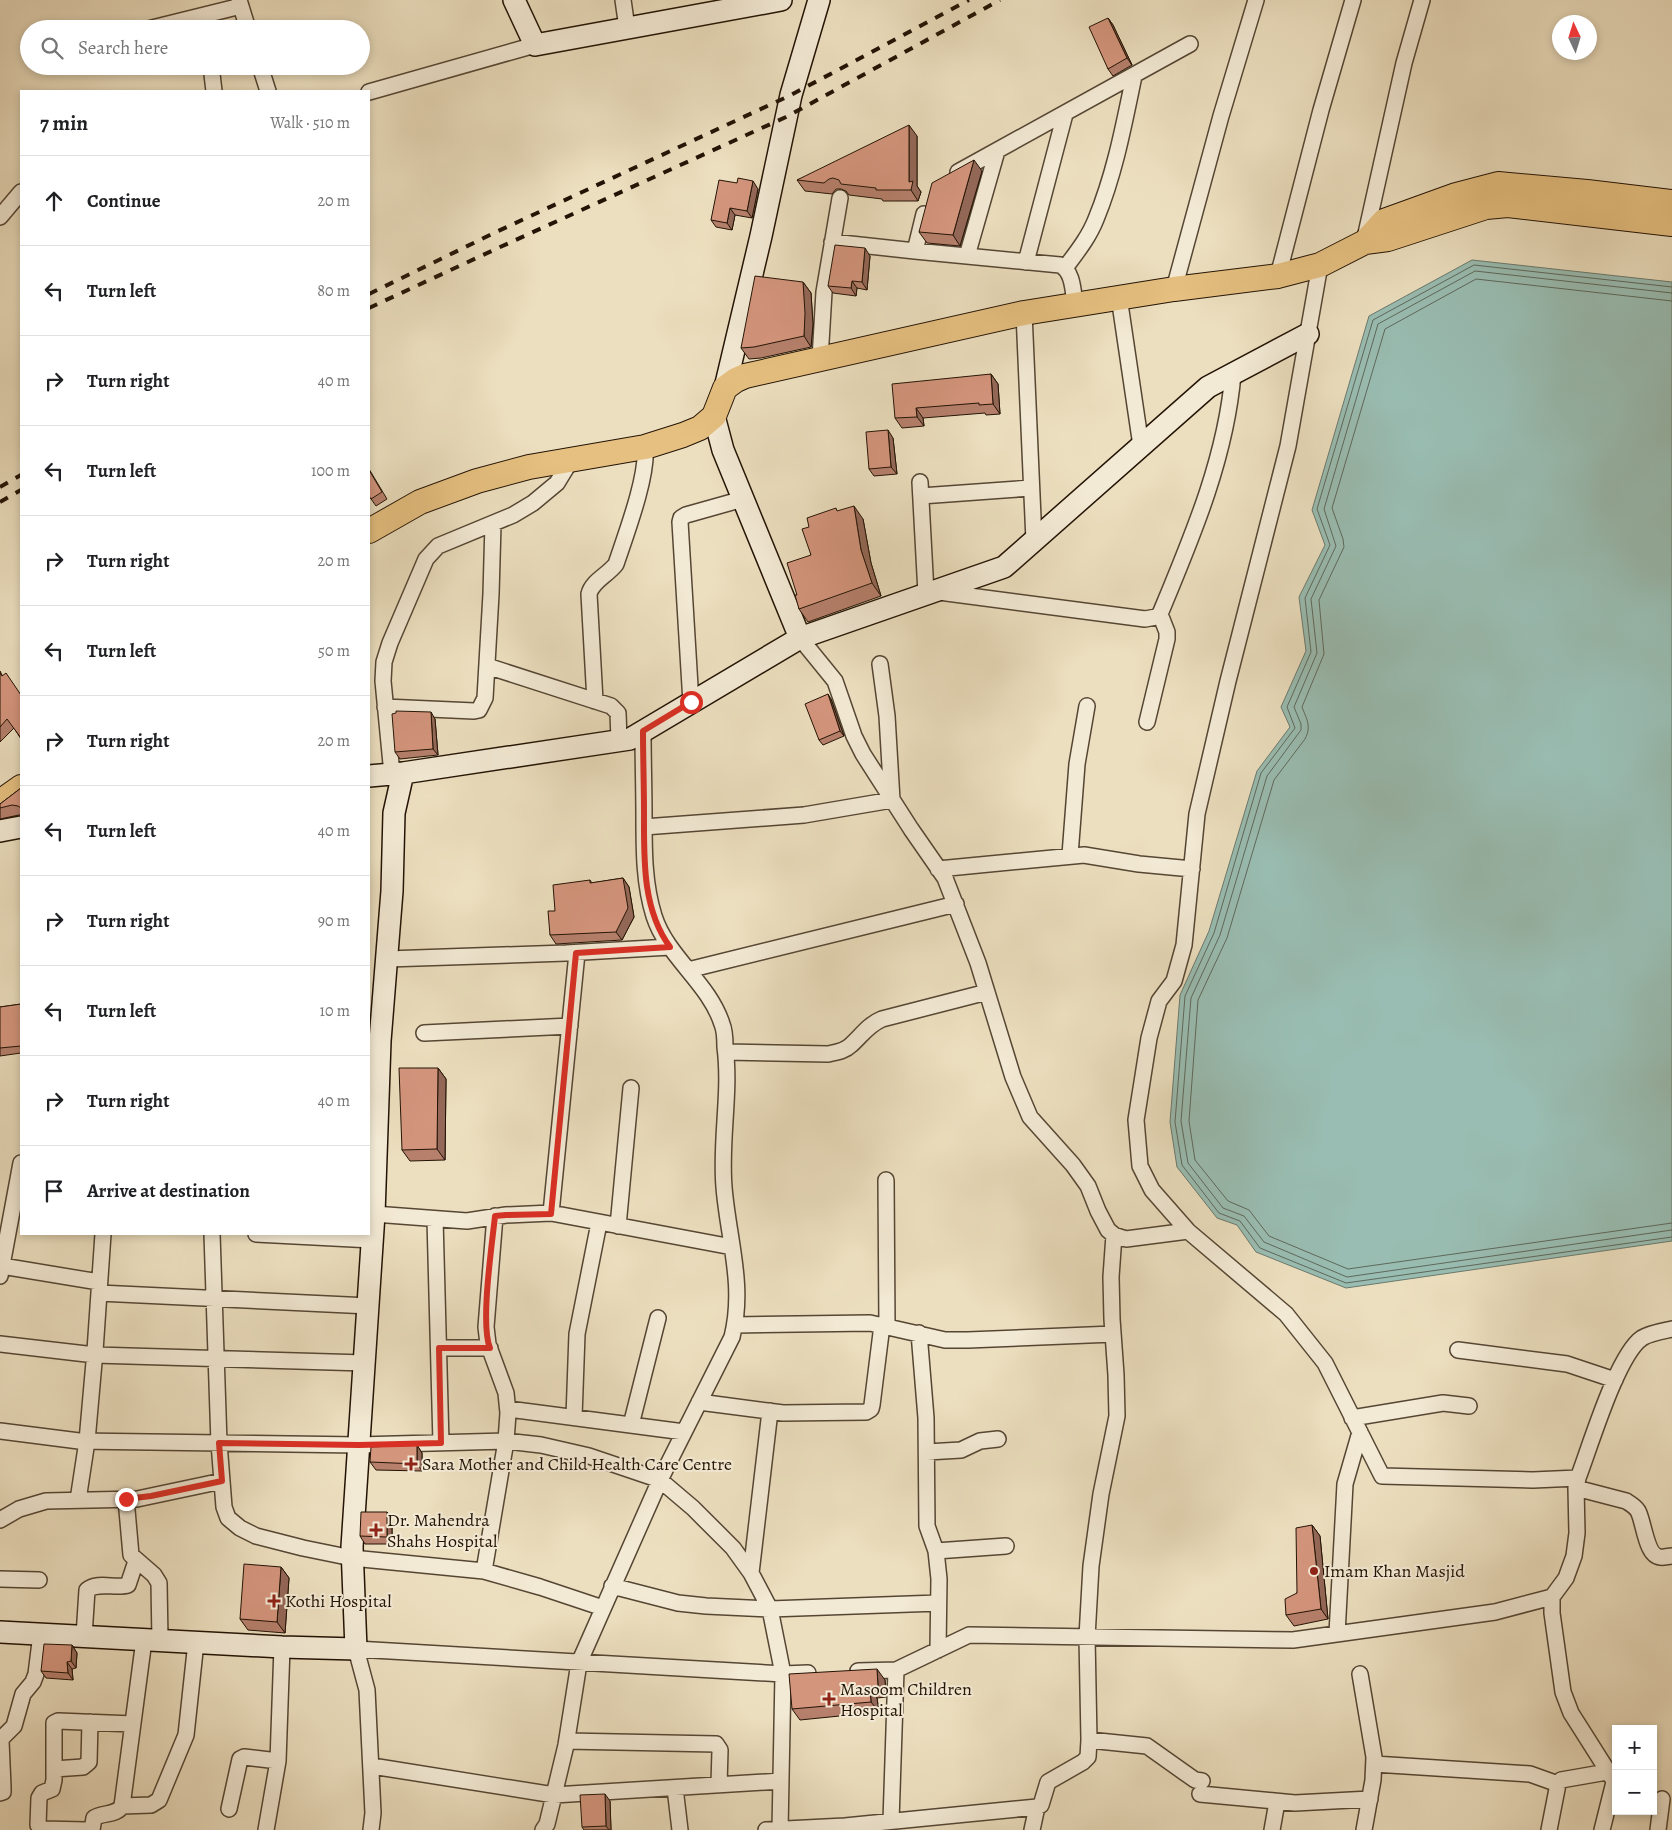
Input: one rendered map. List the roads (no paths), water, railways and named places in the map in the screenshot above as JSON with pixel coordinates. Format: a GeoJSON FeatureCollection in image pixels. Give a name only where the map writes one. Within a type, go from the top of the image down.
{"type":"FeatureCollection","features":[{"type":"Feature","properties":{"kind":"main road"},"geometry":{"type":"LineString","coordinates":[[370,530],[420,502],[477,481],[529,467],[644,446],[700,428],[714,416],[725,388],[745,376],[1024,312],[1174,289],[1278,276],[1320,266],[1365,242],[1384,221],[1456,195],[1498,184],[1672,202]]}},
{"type":"Feature","properties":{"kind":"main road"},"geometry":{"type":"LineString","coordinates":[[1365,242],[1388,239],[1486,207],[1508,205],[1672,224]]}},
{"type":"Feature","properties":{"kind":"main road"},"geometry":{"type":"LineString","coordinates":[[0,802],[20,788]]}},
{"type":"Feature","properties":{"kind":"street"},"geometry":{"type":"LineString","coordinates":[[514,0],[535,45]]}},
{"type":"Feature","properties":{"kind":"street"},"geometry":{"type":"LineString","coordinates":[[623,0],[627,28]]}},
{"type":"Feature","properties":{"kind":"street"},"geometry":{"type":"LineString","coordinates":[[725,388],[761,236],[791,95],[819,0]]}},
{"type":"Feature","properties":{"kind":"street"},"geometry":{"type":"LineString","coordinates":[[1174,289],[1221,116],[1256,0]]}},
{"type":"Feature","properties":{"kind":"street"},"geometry":{"type":"LineString","coordinates":[[1278,276],[1321,110],[1353,0]]}},
{"type":"Feature","properties":{"kind":"street"},"geometry":{"type":"LineString","coordinates":[[1365,242],[1404,64],[1422,0]]}},
{"type":"Feature","properties":{"kind":"street"},"geometry":{"type":"LineString","coordinates":[[370,92],[535,45],[773,1]]}},
{"type":"Feature","properties":{"kind":"street"},"geometry":{"type":"LineString","coordinates":[[180,20],[240,3],[245,20]]}},
{"type":"Feature","properties":{"kind":"street"},"geometry":{"type":"LineString","coordinates":[[949,177],[1190,44]]}},
{"type":"Feature","properties":{"kind":"street"},"geometry":{"type":"LineString","coordinates":[[212,75],[214,90]]}},
{"type":"Feature","properties":{"kind":"street"},"geometry":{"type":"LineString","coordinates":[[263,75],[268,90]]}},
{"type":"Feature","properties":{"kind":"street"},"geometry":{"type":"LineString","coordinates":[[1065,268],[1084,243],[1096,219],[1117,153],[1134,76]]}},
{"type":"Feature","properties":{"kind":"street"},"geometry":{"type":"LineString","coordinates":[[1026,262],[1065,114]]}},
{"type":"Feature","properties":{"kind":"street"},"geometry":{"type":"LineString","coordinates":[[967,256],[997,151]]}},
{"type":"Feature","properties":{"kind":"street"},"geometry":{"type":"LineString","coordinates":[[0,218],[20,193]]}},
{"type":"Feature","properties":{"kind":"street"},"geometry":{"type":"LineString","coordinates":[[820,359],[824,292],[840,198]]}},
{"type":"Feature","properties":{"kind":"street"},"geometry":{"type":"LineString","coordinates":[[915,252],[928,201]]}},
{"type":"Feature","properties":{"kind":"street"},"geometry":{"type":"LineString","coordinates":[[832,242],[915,252],[1060,265],[1069,273],[1075,304]]}},
{"type":"Feature","properties":{"kind":"street"},"geometry":{"type":"LineString","coordinates":[[1320,266],[1288,446],[1228,682],[1197,814],[1184,945],[1174,981],[1159,1001],[1149,1038],[1136,1120],[1140,1166],[1152,1190],[1188,1231],[1286,1314],[1325,1363],[1382,1476],[1577,1483],[1633,1505],[1638,1512],[1654,1555],[1660,1557],[1672,1556]]}},
{"type":"Feature","properties":{"kind":"street"},"geometry":{"type":"LineString","coordinates":[[1119,298],[1142,446]]}},
{"type":"Feature","properties":{"kind":"street"},"geometry":{"type":"LineString","coordinates":[[1024,312],[1034,541]]}},
{"type":"Feature","properties":{"kind":"street"},"geometry":{"type":"LineString","coordinates":[[370,776],[630,739],[800,638],[1004,567],[1208,387],[1308,334]]}},
{"type":"Feature","properties":{"kind":"street"},"geometry":{"type":"LineString","coordinates":[[929,592],[1145,619],[1156,617],[1160,614],[1185,554],[1216,466],[1230,403],[1233,374]]}},
{"type":"Feature","properties":{"kind":"street"},"geometry":{"type":"LineString","coordinates":[[714,416],[723,450],[800,638],[835,681],[854,736],[863,754],[945,878],[987,992],[1013,1077],[1030,1117],[1073,1165],[1088,1186],[1108,1230],[1114,1235],[1126,1239],[1188,1231]]}},
{"type":"Feature","properties":{"kind":"street"},"geometry":{"type":"LineString","coordinates":[[595,700],[590,588],[611,572],[616,564],[643,474],[646,455],[644,446]]}},
{"type":"Feature","properties":{"kind":"street"},"geometry":{"type":"LineString","coordinates":[[371,1830],[373,1813],[372,1766],[367,1690],[356,1649],[352,1558],[374,1214],[373,1112],[376,999],[387,959],[397,773],[385,707],[384,662],[390,643],[426,559],[438,546],[513,515],[533,503],[557,483],[570,460]]}},
{"type":"Feature","properties":{"kind":"street"},"geometry":{"type":"LineString","coordinates":[[929,592],[921,489],[1031,488]]}},
{"type":"Feature","properties":{"kind":"street"},"geometry":{"type":"LineString","coordinates":[[691,702],[681,518],[743,499]]}},
{"type":"Feature","properties":{"kind":"street"},"geometry":{"type":"LineString","coordinates":[[385,707],[479,710],[485,698],[493,524]]}},
{"type":"Feature","properties":{"kind":"street"},"geometry":{"type":"LineString","coordinates":[[1147,722],[1167,638],[1167,632],[1160,614]]}},
{"type":"Feature","properties":{"kind":"street"},"geometry":{"type":"LineString","coordinates":[[880,664],[887,716],[892,800]]}},
{"type":"Feature","properties":{"kind":"street"},"geometry":{"type":"LineString","coordinates":[[487,666],[611,706],[618,713],[619,740]]}},
{"type":"Feature","properties":{"kind":"street"},"geometry":{"type":"LineString","coordinates":[[1070,855],[1077,764],[1086,706]]}},
{"type":"Feature","properties":{"kind":"street"},"geometry":{"type":"LineString","coordinates":[[544,1830],[567,1741],[579,1663],[660,1480],[732,1337],[737,1318],[738,1285],[724,1186],[728,1072],[723,1026],[717,1011],[664,939],[654,917],[647,886],[643,731]]}},
{"type":"Feature","properties":{"kind":"street"},"geometry":{"type":"LineString","coordinates":[[644,827],[804,815],[892,800]]}},
{"type":"Feature","properties":{"kind":"street"},"geometry":{"type":"LineString","coordinates":[[0,831],[20,827]]}},
{"type":"Feature","properties":{"kind":"street"},"geometry":{"type":"LineString","coordinates":[[938,869],[1070,855],[1098,856],[1139,864],[1192,869]]}},
{"type":"Feature","properties":{"kind":"street"},"geometry":{"type":"LineString","coordinates":[[688,970],[956,904]]}},
{"type":"Feature","properties":{"kind":"street"},"geometry":{"type":"LineString","coordinates":[[387,959],[576,953],[670,947]]}},
{"type":"Feature","properties":{"kind":"street"},"geometry":{"type":"LineString","coordinates":[[551,1214],[576,953]]}},
{"type":"Feature","properties":{"kind":"street"},"geometry":{"type":"LineString","coordinates":[[726,1052],[818,1055],[834,1053],[851,1046],[872,1023],[882,1018],[987,992]]}},
{"type":"Feature","properties":{"kind":"street"},"geometry":{"type":"LineString","coordinates":[[424,1033],[570,1026]]}},
{"type":"Feature","properties":{"kind":"street"},"geometry":{"type":"LineString","coordinates":[[618,1226],[631,1088]]}},
{"type":"Feature","properties":{"kind":"street"},"geometry":{"type":"LineString","coordinates":[[20,1167],[11,1205],[1,1271],[99,1288],[214,1300],[369,1306]]}},
{"type":"Feature","properties":{"kind":"street"},"geometry":{"type":"LineString","coordinates":[[699,1402],[782,1413],[866,1412],[871,1409],[884,1326],[886,1180]]}},
{"type":"Feature","properties":{"kind":"street"},"geometry":{"type":"LineString","coordinates":[[374,1214],[467,1221],[506,1215],[551,1214],[732,1247]]}},
{"type":"Feature","properties":{"kind":"street"},"geometry":{"type":"LineString","coordinates":[[484,1571],[506,1441],[508,1408],[506,1393],[490,1348],[486,1328],[495,1216]]}},
{"type":"Feature","properties":{"kind":"street"},"geometry":{"type":"LineString","coordinates":[[435,1219],[441,1443]]}},
{"type":"Feature","properties":{"kind":"street"},"geometry":{"type":"LineString","coordinates":[[574,1417],[577,1334],[599,1222]]}},
{"type":"Feature","properties":{"kind":"street"},"geometry":{"type":"LineString","coordinates":[[78,1500],[87,1441],[103,1235]]}},
{"type":"Feature","properties":{"kind":"street"},"geometry":{"type":"LineString","coordinates":[[212,1235],[219,1443],[224,1507],[228,1518],[240,1528],[256,1536],[293,1546],[352,1558],[484,1571],[603,1608]]}},
{"type":"Feature","properties":{"kind":"street"},"geometry":{"type":"LineString","coordinates":[[294,1235],[372,1240]]}},
{"type":"Feature","properties":{"kind":"street"},"geometry":{"type":"LineString","coordinates":[[0,1431],[87,1441],[359,1445],[506,1441],[566,1450],[660,1480],[693,1508],[733,1548],[751,1574],[770,1609],[783,1674],[781,1781],[776,1829],[845,1826],[1037,1807],[1042,1804],[1048,1782],[1088,1757],[1087,1637],[1090,1566],[1101,1494],[1117,1416],[1111,1276],[1114,1235]]}},
{"type":"Feature","properties":{"kind":"street"},"geometry":{"type":"LineString","coordinates":[[631,1425],[658,1318]]}},
{"type":"Feature","properties":{"kind":"street"},"geometry":{"type":"LineString","coordinates":[[735,1325],[850,1322],[884,1326],[945,1340],[1113,1334]]}},
{"type":"Feature","properties":{"kind":"street"},"geometry":{"type":"LineString","coordinates":[[1602,1830],[1612,1779],[1571,1713],[1563,1692],[1552,1613],[1552,1597],[1566,1578],[1574,1556],[1577,1533],[1577,1483],[1614,1380],[1626,1357],[1642,1338],[1672,1329]]}},
{"type":"Feature","properties":{"kind":"street"},"geometry":{"type":"LineString","coordinates":[[918,1334],[926,1418],[927,1526],[929,1536],[936,1551],[939,1578],[938,1650]]}},
{"type":"Feature","properties":{"kind":"street"},"geometry":{"type":"LineString","coordinates":[[0,1344],[95,1354],[365,1363]]}},
{"type":"Feature","properties":{"kind":"street"},"geometry":{"type":"LineString","coordinates":[[439,1348],[490,1348]]}},
{"type":"Feature","properties":{"kind":"street"},"geometry":{"type":"LineString","coordinates":[[1458,1350],[1567,1364],[1614,1380]]}},
{"type":"Feature","properties":{"kind":"street"},"geometry":{"type":"LineString","coordinates":[[1352,1418],[1443,1403],[1469,1406]]}},
{"type":"Feature","properties":{"kind":"street"},"geometry":{"type":"LineString","coordinates":[[508,1408],[684,1432]]}},
{"type":"Feature","properties":{"kind":"street"},"geometry":{"type":"LineString","coordinates":[[751,1574],[770,1411]]}},
{"type":"Feature","properties":{"kind":"street"},"geometry":{"type":"LineString","coordinates":[[1337,1634],[1345,1484],[1360,1432]]}},
{"type":"Feature","properties":{"kind":"street"},"geometry":{"type":"LineString","coordinates":[[926,1452],[961,1450],[980,1441],[998,1439]]}},
{"type":"Feature","properties":{"kind":"street"},"geometry":{"type":"LineString","coordinates":[[0,1520],[18,1509],[46,1501],[126,1499],[151,1496],[222,1481]]}},
{"type":"Feature","properties":{"kind":"street"},"geometry":{"type":"LineString","coordinates":[[92,1830],[94,1818],[120,1810],[122,1806],[133,1724],[152,1640],[159,1583],[154,1575],[131,1555],[126,1499]]}},
{"type":"Feature","properties":{"kind":"street"},"geometry":{"type":"LineString","coordinates":[[936,1551],[1006,1546]]}},
{"type":"Feature","properties":{"kind":"street"},"geometry":{"type":"LineString","coordinates":[[84,1636],[87,1590],[96,1586],[128,1585],[136,1561]]}},
{"type":"Feature","properties":{"kind":"street"},"geometry":{"type":"LineString","coordinates":[[0,1579],[39,1580]]}},
{"type":"Feature","properties":{"kind":"street"},"geometry":{"type":"LineString","coordinates":[[612,1586],[678,1603],[706,1606],[770,1609],[938,1603]]}},
{"type":"Feature","properties":{"kind":"street"},"geometry":{"type":"LineString","coordinates":[[839,1672],[896,1670],[969,1635],[1293,1640],[1495,1612],[1552,1597]]}},
{"type":"Feature","properties":{"kind":"street"},"geometry":{"type":"LineString","coordinates":[[0,1632],[282,1647],[356,1649],[783,1674],[820,1672]]}},
{"type":"Feature","properties":{"kind":"street"},"geometry":{"type":"LineString","coordinates":[[0,1793],[3,1792],[1,1737],[14,1726],[23,1694],[33,1682],[36,1674],[41,1634]]}},
{"type":"Feature","properties":{"kind":"street"},"geometry":{"type":"LineString","coordinates":[[122,1806],[151,1805],[159,1800],[186,1736],[196,1642]]}},
{"type":"Feature","properties":{"kind":"street"},"geometry":{"type":"LineString","coordinates":[[266,1830],[278,1762],[282,1647]]}},
{"type":"Feature","properties":{"kind":"street"},"geometry":{"type":"LineString","coordinates":[[891,1822],[896,1670]]}},
{"type":"Feature","properties":{"kind":"street"},"geometry":{"type":"LineString","coordinates":[[1360,1674],[1374,1757],[1370,1799],[1364,1830]]}},
{"type":"Feature","properties":{"kind":"street"},"geometry":{"type":"LineString","coordinates":[[85,1830],[43,1829],[38,1825],[39,1798],[42,1793],[52,1789],[54,1780],[54,1723],[56,1721],[133,1724]]}},
{"type":"Feature","properties":{"kind":"street"},"geometry":{"type":"LineString","coordinates":[[54,1769],[87,1766],[89,1762],[90,1722]]}},
{"type":"Feature","properties":{"kind":"street"},"geometry":{"type":"LineString","coordinates":[[1089,1740],[1147,1746],[1195,1780],[1201,1787],[1277,1802],[1295,1803],[1370,1799]]}},
{"type":"Feature","properties":{"kind":"street"},"geometry":{"type":"LineString","coordinates":[[567,1741],[716,1744],[720,1750],[718,1785]]}},
{"type":"Feature","properties":{"kind":"street"},"geometry":{"type":"LineString","coordinates":[[229,1809],[240,1759],[244,1757],[278,1762]]}},
{"type":"Feature","properties":{"kind":"street"},"geometry":{"type":"LineString","coordinates":[[1374,1764],[1530,1774],[1558,1784]]}},
{"type":"Feature","properties":{"kind":"street"},"geometry":{"type":"LineString","coordinates":[[372,1766],[554,1795],[781,1781]]}},
{"type":"Feature","properties":{"kind":"street"},"geometry":{"type":"LineString","coordinates":[[1549,1830],[1558,1784],[1561,1780],[1567,1778],[1612,1779]]}},
{"type":"Feature","properties":{"kind":"street"},"geometry":{"type":"LineString","coordinates":[[675,1788],[680,1830]]}},
{"type":"Feature","properties":{"kind":"street"},"geometry":{"type":"LineString","coordinates":[[1658,1830],[1662,1799]]}},
{"type":"Feature","properties":{"kind":"street"},"geometry":{"type":"LineString","coordinates":[[1272,1830],[1277,1802]]}},
{"type":"Feature","properties":{"kind":"street"},"geometry":{"type":"LineString","coordinates":[[1032,1830],[1037,1807]]}},
{"type":"Feature","properties":{"kind":"water"},"geometry":{"type":"Polygon","coordinates":[[[1472,260],[1672,282],[1672,1241],[1346,1288],[1256,1252],[1237,1225],[1217,1218],[1177,1167],[1170,1122],[1180,995],[1209,931],[1257,771],[1290,727],[1281,707],[1306,651],[1299,597],[1325,545],[1312,510],[1369,316],[1472,260]]]}},
{"type":"Feature","properties":{"kind":"railway"},"geometry":{"type":"LineString","coordinates":[[370,294],[494,233],[791,95],[969,0]]}},
{"type":"Feature","properties":{"kind":"railway"},"geometry":{"type":"LineString","coordinates":[[370,308],[786,117],[1000,0]]}},
{"type":"Feature","properties":{"kind":"railway"},"geometry":{"type":"LineString","coordinates":[[0,487],[20,476]]}},
{"type":"Feature","properties":{"kind":"railway"},"geometry":{"type":"LineString","coordinates":[[0,502],[20,491]]}},
{"type":"Feature","properties":{"kind":"place","name":"Sara Mother and Child Health Care Centre"},"geometry":{"type":"Point","coordinates":[411,1464]}},
{"type":"Feature","properties":{"kind":"place","name":"Dr. Mahendra Shahs Hospital"},"geometry":{"type":"Point","coordinates":[376,1530]}},
{"type":"Feature","properties":{"kind":"place","name":"Imam Khan Masjid"},"geometry":{"type":"Point","coordinates":[1314,1571]}},
{"type":"Feature","properties":{"kind":"place","name":"Kothi Hospital"},"geometry":{"type":"Point","coordinates":[274,1601]}},
{"type":"Feature","properties":{"kind":"place","name":"Masoom Children Hospital"},"geometry":{"type":"Point","coordinates":[829,1699]}}]}
